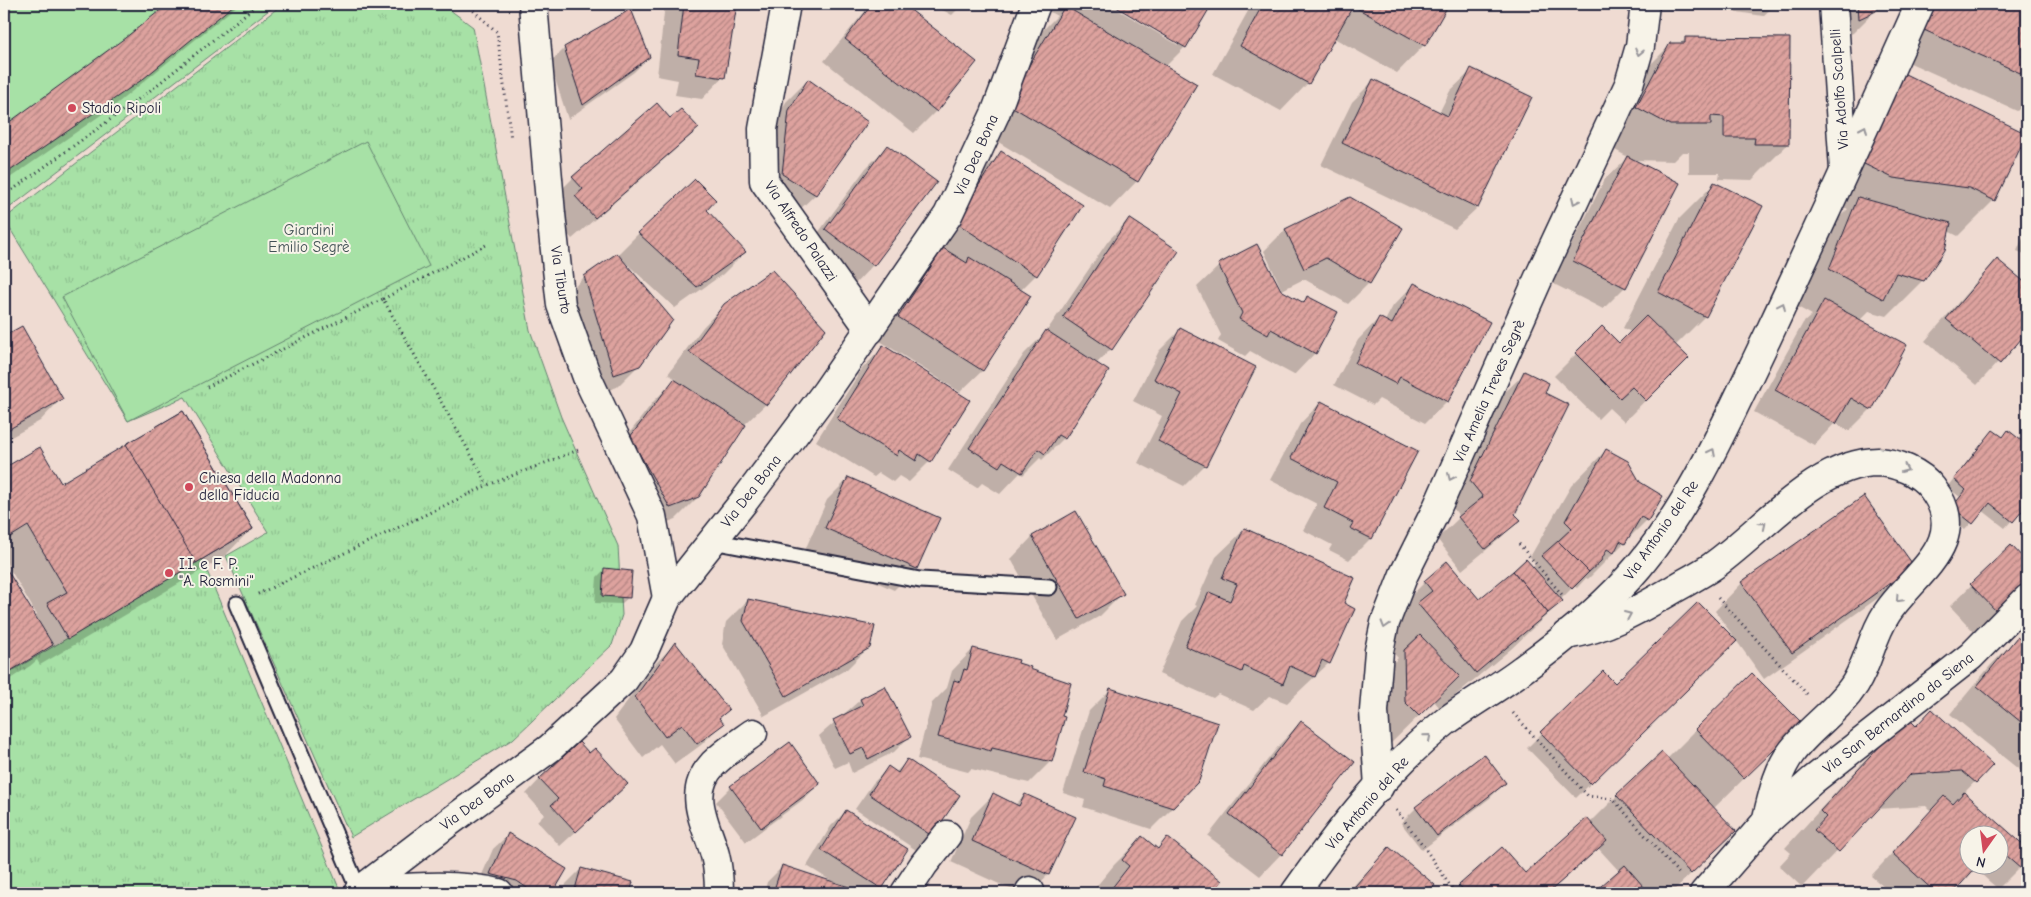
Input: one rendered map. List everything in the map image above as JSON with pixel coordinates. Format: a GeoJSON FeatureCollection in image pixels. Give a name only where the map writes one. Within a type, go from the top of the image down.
{"type":"FeatureCollection","features":[{"type":"Feature","properties":{"kind":"street","name":"Via Tiburto"},"geometry":{"type":"LineString","coordinates":[[533,4],[551,214],[562,305],[587,377],[652,516],[667,598]]}},
{"type":"Feature","properties":{"kind":"street","name":"Via Alfredo Palazzi"},"geometry":{"type":"LineString","coordinates":[[786,4],[763,129],[764,181],[870,330]]}},
{"type":"Feature","properties":{"kind":"street","name":"Via Dea Bona"},"geometry":{"type":"LineString","coordinates":[[359,892],[448,822],[550,748],[619,685],[644,651],[667,598],[820,400],[948,215],[995,114],[1036,4]]}},
{"type":"Feature","properties":{"kind":"street","name":"Via Amelia Treves Segrè"},"geometry":{"type":"LineString","coordinates":[[1379,787],[1374,711],[1379,651],[1388,616],[1404,574],[1436,510],[1540,275],[1629,84],[1640,46],[1645,4]]}},
{"type":"Feature","properties":{"kind":"street","name":"Via Adolfo Scalpelli"},"geometry":{"type":"LineString","coordinates":[[1833,4],[1844,174]]}},
{"type":"Feature","properties":{"kind":"street","name":"Via Antonio del Re"},"geometry":{"type":"LineString","coordinates":[[1294,893],[1335,838],[1419,744],[1450,718],[1524,669],[1609,598],[1639,566],[1698,478],[1844,174],[1920,4]]}},
{"type":"Feature","properties":{"kind":"street","name":"Via San Bernardino da Siena"},"geometry":{"type":"LineString","coordinates":[[1574,628],[1594,630],[1637,611],[1717,562],[1813,484],[1839,471],[1866,463],[1884,463],[1905,468],[1930,485],[1940,500],[1945,514],[1944,532],[1938,551],[1933,561],[1890,608],[1877,628],[1860,676],[1851,689],[1828,716],[1800,743],[1786,761],[1776,784],[1766,822]]}},
{"type":"Feature","properties":{"kind":"street","name":"Via San Bernardino da Siena"},"geometry":{"type":"LineString","coordinates":[[1694,886],[1813,780],[1971,656],[2027,599]]}},
{"type":"Feature","properties":{"kind":"street"},"geometry":{"type":"LineString","coordinates":[[719,893],[716,856],[703,823],[700,794],[704,778],[712,765],[752,733]]}},
{"type":"Feature","properties":{"kind":"street"},"geometry":{"type":"LineString","coordinates":[[904,893],[947,835]]}},
{"type":"Feature","properties":{"kind":"street"},"geometry":{"type":"LineString","coordinates":[[359,892],[444,887],[477,889],[499,893]]}},
{"type":"Feature","properties":{"kind":"lane"},"geometry":{"type":"LineString","coordinates":[[712,541],[920,580],[1049,587]]}},
{"type":"Feature","properties":{"kind":"lane"},"geometry":{"type":"LineString","coordinates":[[237,604],[359,892]]}},
{"type":"Feature","properties":{"kind":"path"},"geometry":{"type":"LineString","coordinates":[[4,196],[147,93],[258,4]]}},
{"type":"Feature","properties":{"kind":"path"},"geometry":{"type":"LineString","coordinates":[[466,4],[497,32],[512,141]]}},
{"type":"Feature","properties":{"kind":"path"},"geometry":{"type":"LineString","coordinates":[[207,387],[486,245]]}},
{"type":"Feature","properties":{"kind":"path"},"geometry":{"type":"LineString","coordinates":[[383,299],[488,485]]}},
{"type":"Feature","properties":{"kind":"path"},"geometry":{"type":"LineString","coordinates":[[237,604],[488,485],[581,449]]}},
{"type":"Feature","properties":{"kind":"path"},"geometry":{"type":"LineString","coordinates":[[1519,544],[1574,628]]}},
{"type":"Feature","properties":{"kind":"path"},"geometry":{"type":"LineString","coordinates":[[1696,576],[1828,716]]}},
{"type":"Feature","properties":{"kind":"path"},"geometry":{"type":"LineString","coordinates":[[1492,690],[1588,796],[1612,799],[1694,886]]}},
{"type":"Feature","properties":{"kind":"path"},"geometry":{"type":"LineString","coordinates":[[1379,787],[1422,844],[1455,893]]}},
{"type":"Feature","properties":{"kind":"green space","name":"Stadio Ripoli"},"geometry":{"type":"Polygon","coordinates":[[[4,4],[277,4],[4,212],[4,4]]]}},
{"type":"Feature","properties":{"kind":"green space","name":"Giardini Emilio Segrè"},"geometry":{"type":"Polygon","coordinates":[[[283,4],[442,4],[473,27],[530,330],[561,417],[618,546],[622,615],[612,645],[513,739],[351,837],[226,556],[268,532],[185,397],[128,421],[4,219],[283,4]]]}},
{"type":"Feature","properties":{"kind":"green space"},"geometry":{"type":"Polygon","coordinates":[[[366,141],[429,266],[128,421],[62,297],[366,141]]]}},
{"type":"Feature","properties":{"kind":"green space"},"geometry":{"type":"Polygon","coordinates":[[[202,559],[341,893],[4,893],[4,663],[10,672],[202,559]]]}},
{"type":"Feature","properties":{"kind":"building"},"geometry":{"type":"Polygon","coordinates":[[[168,4],[235,4],[143,79],[4,175],[4,126],[125,38],[168,4]]]}},
{"type":"Feature","properties":{"kind":"building"},"geometry":{"type":"Polygon","coordinates":[[[684,4],[737,4],[725,78],[696,74],[699,58],[678,55],[684,4]]]}},
{"type":"Feature","properties":{"kind":"building"},"geometry":{"type":"Polygon","coordinates":[[[872,4],[903,4],[977,62],[937,112],[845,39],[872,4]]]}},
{"type":"Feature","properties":{"kind":"building"},"geometry":{"type":"Polygon","coordinates":[[[1111,4],[1212,4],[1186,48],[1111,4]]]}},
{"type":"Feature","properties":{"kind":"building"},"geometry":{"type":"Polygon","coordinates":[[[1263,4],[1449,4],[1425,46],[1353,6],[1309,84],[1240,46],[1263,4]]]}},
{"type":"Feature","properties":{"kind":"building"},"geometry":{"type":"Polygon","coordinates":[[[1858,4],[1879,4],[1876,11],[1859,19],[1858,4]]]}},
{"type":"Feature","properties":{"kind":"building"},"geometry":{"type":"Polygon","coordinates":[[[1936,4],[2027,4],[2027,76],[1924,30],[1936,4]]]}},
{"type":"Feature","properties":{"kind":"building"},"geometry":{"type":"Polygon","coordinates":[[[1065,6],[1197,84],[1138,182],[1006,103],[1065,6]]]}},
{"type":"Feature","properties":{"kind":"building"},"geometry":{"type":"Polygon","coordinates":[[[631,9],[650,57],[583,105],[564,47],[631,9]]]}},
{"type":"Feature","properties":{"kind":"building"},"geometry":{"type":"Polygon","coordinates":[[[1685,37],[1790,38],[1789,144],[1754,144],[1755,138],[1724,138],[1724,117],[1711,116],[1711,125],[1670,125],[1636,107],[1670,43],[1685,43],[1685,37]]]}},
{"type":"Feature","properties":{"kind":"building"},"geometry":{"type":"Polygon","coordinates":[[[1471,68],[1532,97],[1478,208],[1342,143],[1373,79],[1448,116],[1471,68]]]}},
{"type":"Feature","properties":{"kind":"building"},"geometry":{"type":"Polygon","coordinates":[[[1903,73],[2027,134],[1995,201],[1969,188],[1893,178],[1860,162],[1903,73]]]}},
{"type":"Feature","properties":{"kind":"building"},"geometry":{"type":"Polygon","coordinates":[[[808,79],[868,122],[816,195],[782,174],[789,110],[808,79]]]}},
{"type":"Feature","properties":{"kind":"building"},"geometry":{"type":"Polygon","coordinates":[[[657,103],[670,118],[681,109],[699,128],[595,218],[575,196],[583,189],[572,177],[657,103]]]}},
{"type":"Feature","properties":{"kind":"building"},"geometry":{"type":"Polygon","coordinates":[[[887,145],[937,182],[874,266],[825,229],[887,145]]]}},
{"type":"Feature","properties":{"kind":"building"},"geometry":{"type":"Polygon","coordinates":[[[1001,151],[1083,205],[1037,276],[955,222],[1001,151]]]}},
{"type":"Feature","properties":{"kind":"building"},"geometry":{"type":"Polygon","coordinates":[[[1627,156],[1680,183],[1626,288],[1573,261],[1627,156]]]}},
{"type":"Feature","properties":{"kind":"building"},"geometry":{"type":"Polygon","coordinates":[[[695,179],[716,200],[707,210],[746,252],[697,287],[638,233],[695,179]]]}},
{"type":"Feature","properties":{"kind":"building"},"geometry":{"type":"Polygon","coordinates":[[[1714,182],[1763,206],[1706,317],[1658,292],[1714,182]]]}},
{"type":"Feature","properties":{"kind":"building"},"geometry":{"type":"Polygon","coordinates":[[[1350,197],[1403,228],[1370,284],[1326,258],[1304,269],[1285,229],[1350,197]]]}},
{"type":"Feature","properties":{"kind":"building"},"geometry":{"type":"Polygon","coordinates":[[[1858,197],[1951,223],[1945,250],[1924,281],[1896,273],[1883,299],[1829,269],[1858,197]]]}},
{"type":"Feature","properties":{"kind":"building"},"geometry":{"type":"Polygon","coordinates":[[[1129,218],[1179,251],[1112,350],[1063,317],[1129,218]]]}},
{"type":"Feature","properties":{"kind":"building"},"geometry":{"type":"Polygon","coordinates":[[[1257,244],[1281,290],[1304,303],[1307,296],[1338,312],[1316,354],[1271,329],[1268,335],[1239,319],[1242,313],[1218,264],[1257,244]]]}},
{"type":"Feature","properties":{"kind":"building"},"geometry":{"type":"Polygon","coordinates":[[[943,248],[967,263],[969,257],[1031,296],[983,371],[898,317],[943,248]]]}},
{"type":"Feature","properties":{"kind":"building"},"geometry":{"type":"Polygon","coordinates":[[[617,253],[673,320],[640,366],[614,375],[584,276],[617,253]]]}},
{"type":"Feature","properties":{"kind":"building"},"geometry":{"type":"Polygon","coordinates":[[[1997,259],[2027,284],[2027,332],[2000,364],[1946,319],[1997,259]]]}},
{"type":"Feature","properties":{"kind":"building"},"geometry":{"type":"Polygon","coordinates":[[[772,270],[826,329],[767,405],[689,352],[724,304],[772,270]]]}},
{"type":"Feature","properties":{"kind":"building"},"geometry":{"type":"Polygon","coordinates":[[[1414,283],[1490,322],[1448,402],[1400,377],[1396,384],[1355,363],[1379,317],[1392,324],[1414,283]]]}},
{"type":"Feature","properties":{"kind":"building"},"geometry":{"type":"Polygon","coordinates":[[[1824,300],[1907,345],[1872,410],[1851,398],[1836,424],[1775,390],[1824,300]]]}},
{"type":"Feature","properties":{"kind":"building"},"geometry":{"type":"Polygon","coordinates":[[[1646,316],[1689,358],[1646,401],[1632,387],[1620,398],[1575,353],[1602,326],[1619,343],[1646,316]]]}},
{"type":"Feature","properties":{"kind":"building"},"geometry":{"type":"Polygon","coordinates":[[[22,326],[63,399],[4,432],[4,336],[22,326]]]}},
{"type":"Feature","properties":{"kind":"building"},"geometry":{"type":"Polygon","coordinates":[[[1180,328],[1256,367],[1206,466],[1158,441],[1182,394],[1154,379],[1180,328]]]}},
{"type":"Feature","properties":{"kind":"building"},"geometry":{"type":"Polygon","coordinates":[[[1046,330],[1109,371],[1065,439],[1058,435],[1045,454],[1038,449],[1022,473],[1003,461],[999,467],[969,448],[1046,330]]]}},
{"type":"Feature","properties":{"kind":"building"},"geometry":{"type":"Polygon","coordinates":[[[883,345],[970,400],[931,462],[919,454],[916,461],[899,450],[897,456],[837,419],[883,345]]]}},
{"type":"Feature","properties":{"kind":"building"},"geometry":{"type":"Polygon","coordinates":[[[1524,371],[1549,383],[1545,393],[1569,405],[1515,514],[1521,520],[1485,549],[1458,517],[1483,497],[1470,481],[1524,371]]]}},
{"type":"Feature","properties":{"kind":"building"},"geometry":{"type":"Polygon","coordinates":[[[674,379],[746,425],[699,497],[670,508],[630,437],[674,379]]]}},
{"type":"Feature","properties":{"kind":"building"},"geometry":{"type":"Polygon","coordinates":[[[1321,401],[1418,451],[1372,539],[1350,528],[1353,523],[1324,508],[1337,482],[1291,458],[1321,401]]]}},
{"type":"Feature","properties":{"kind":"building"},"geometry":{"type":"Polygon","coordinates":[[[183,411],[253,529],[68,639],[47,603],[67,592],[28,526],[4,541],[4,468],[40,447],[61,483],[183,411]]]}},
{"type":"Feature","properties":{"kind":"building","name":"Chiesa della Madonna della Fiducia"},"geometry":{"type":"Polygon","coordinates":[[[183,411],[253,529],[196,563],[126,444],[183,411]]]}},
{"type":"Feature","properties":{"kind":"building"},"geometry":{"type":"Polygon","coordinates":[[[1993,430],[2003,437],[2008,430],[2027,445],[2027,505],[2013,522],[1990,503],[1973,524],[1952,507],[1966,490],[1954,479],[1993,430]]]}},
{"type":"Feature","properties":{"kind":"building"},"geometry":{"type":"Polygon","coordinates":[[[1606,449],[1628,461],[1640,482],[1663,496],[1648,521],[1641,517],[1625,544],[1620,541],[1614,553],[1607,549],[1601,561],[1589,572],[1558,541],[1572,528],[1565,521],[1606,449]]]}},
{"type":"Feature","properties":{"kind":"building"},"geometry":{"type":"Polygon","coordinates":[[[848,477],[940,518],[917,569],[825,528],[848,477]]]}},
{"type":"Feature","properties":{"kind":"building"},"geometry":{"type":"Polygon","coordinates":[[[1864,496],[1914,566],[1792,653],[1741,582],[1864,496]]]}},
{"type":"Feature","properties":{"kind":"building"},"geometry":{"type":"Polygon","coordinates":[[[1076,511],[1124,594],[1079,619],[1032,536],[1076,511]]]}},
{"type":"Feature","properties":{"kind":"building"},"geometry":{"type":"Polygon","coordinates":[[[1244,528],[1355,578],[1344,603],[1355,609],[1330,664],[1322,660],[1315,677],[1290,666],[1283,684],[1244,666],[1242,672],[1185,646],[1209,592],[1230,601],[1237,584],[1222,578],[1244,528]]]}},
{"type":"Feature","properties":{"kind":"building"},"geometry":{"type":"Polygon","coordinates":[[[1558,541],[1589,572],[1572,589],[1541,556],[1558,541]]]}},
{"type":"Feature","properties":{"kind":"building"},"geometry":{"type":"Polygon","coordinates":[[[2011,545],[2027,562],[2027,585],[1998,613],[1970,584],[2011,545]]]}},
{"type":"Feature","properties":{"kind":"building"},"geometry":{"type":"Polygon","coordinates":[[[1526,559],[1563,601],[1548,613],[1513,571],[1526,559]]]}},
{"type":"Feature","properties":{"kind":"building"},"geometry":{"type":"Polygon","coordinates":[[[1447,561],[1479,599],[1513,571],[1548,613],[1476,673],[1417,603],[1432,591],[1424,581],[1447,561]]]}},
{"type":"Feature","properties":{"kind":"building"},"geometry":{"type":"Polygon","coordinates":[[[4,565],[53,645],[9,672],[4,663],[4,565]]]}},
{"type":"Feature","properties":{"kind":"building"},"geometry":{"type":"Polygon","coordinates":[[[604,568],[632,571],[630,598],[602,596],[604,568]]]}},
{"type":"Feature","properties":{"kind":"building"},"geometry":{"type":"Polygon","coordinates":[[[748,599],[875,626],[870,648],[786,696],[743,621],[748,599]]]}},
{"type":"Feature","properties":{"kind":"building"},"geometry":{"type":"Polygon","coordinates":[[[1698,602],[1737,641],[1591,784],[1540,732],[1603,671],[1615,683],[1698,602]]]}},
{"type":"Feature","properties":{"kind":"building"},"geometry":{"type":"Polygon","coordinates":[[[1420,635],[1460,676],[1419,716],[1405,702],[1404,650],[1420,635]]]}},
{"type":"Feature","properties":{"kind":"building"},"geometry":{"type":"Polygon","coordinates":[[[2017,637],[2027,645],[2027,727],[1977,686],[2017,637]]]}},
{"type":"Feature","properties":{"kind":"building"},"geometry":{"type":"Polygon","coordinates":[[[675,642],[729,710],[719,718],[724,724],[697,744],[682,724],[665,737],[635,697],[675,642]]]}},
{"type":"Feature","properties":{"kind":"building"},"geometry":{"type":"Polygon","coordinates":[[[973,648],[1019,660],[1018,663],[1031,667],[1030,669],[1071,683],[1062,716],[1065,717],[1052,762],[992,748],[991,751],[938,737],[954,680],[960,682],[964,669],[967,670],[973,648]]]}},
{"type":"Feature","properties":{"kind":"building"},"geometry":{"type":"Polygon","coordinates":[[[1752,673],[1802,723],[1744,779],[1695,729],[1752,673]]]}},
{"type":"Feature","properties":{"kind":"building"},"geometry":{"type":"Polygon","coordinates":[[[885,686],[911,737],[868,759],[863,748],[850,754],[833,720],[863,705],[860,699],[885,686]]]}},
{"type":"Feature","properties":{"kind":"building"},"geometry":{"type":"Polygon","coordinates":[[[1110,688],[1218,723],[1199,781],[1173,808],[1104,786],[1106,779],[1084,772],[1110,688]]]}},
{"type":"Feature","properties":{"kind":"building"},"geometry":{"type":"Polygon","coordinates":[[[1932,709],[1993,765],[1976,783],[1962,771],[1911,774],[1839,852],[1814,830],[1826,817],[1820,811],[1907,717],[1916,726],[1932,709]]]}},
{"type":"Feature","properties":{"kind":"building"},"geometry":{"type":"Polygon","coordinates":[[[1301,721],[1355,762],[1282,855],[1229,814],[1301,721]]]}},
{"type":"Feature","properties":{"kind":"building"},"geometry":{"type":"Polygon","coordinates":[[[579,742],[589,753],[595,748],[628,784],[576,832],[551,805],[558,799],[539,779],[579,742]]]}},
{"type":"Feature","properties":{"kind":"building"},"geometry":{"type":"Polygon","coordinates":[[[790,742],[820,784],[761,828],[730,786],[790,742]]]}},
{"type":"Feature","properties":{"kind":"building"},"geometry":{"type":"Polygon","coordinates":[[[1662,752],[1736,831],[1691,874],[1616,795],[1662,752]]]}},
{"type":"Feature","properties":{"kind":"building"},"geometry":{"type":"Polygon","coordinates":[[[1484,754],[1506,783],[1437,836],[1415,807],[1484,754]]]}},
{"type":"Feature","properties":{"kind":"building"},"geometry":{"type":"Polygon","coordinates":[[[907,759],[960,795],[932,836],[869,794],[888,766],[898,773],[907,759]]]}},
{"type":"Feature","properties":{"kind":"building"},"geometry":{"type":"Polygon","coordinates":[[[1964,792],[2000,824],[1958,824],[1958,874],[1970,874],[1953,893],[1936,893],[1892,853],[1944,796],[1953,804],[1964,792]]]}},
{"type":"Feature","properties":{"kind":"building"},"geometry":{"type":"Polygon","coordinates":[[[993,793],[1019,806],[1025,794],[1076,817],[1049,875],[972,841],[993,793]]]}},
{"type":"Feature","properties":{"kind":"building"},"geometry":{"type":"Polygon","coordinates":[[[846,810],[908,849],[882,889],[821,850],[846,810]]]}},
{"type":"Feature","properties":{"kind":"building"},"geometry":{"type":"Polygon","coordinates":[[[1587,818],[1607,841],[1548,893],[1466,893],[1459,885],[1502,847],[1525,873],[1587,818]]]}},
{"type":"Feature","properties":{"kind":"building"},"geometry":{"type":"Polygon","coordinates":[[[2008,831],[2027,848],[2027,862],[2021,869],[2008,858],[2008,831]]]}},
{"type":"Feature","properties":{"kind":"building"},"geometry":{"type":"Polygon","coordinates":[[[508,833],[567,869],[553,893],[534,893],[517,881],[490,874],[508,833]]]}},
{"type":"Feature","properties":{"kind":"building"},"geometry":{"type":"Polygon","coordinates":[[[1142,836],[1158,849],[1167,837],[1222,881],[1213,893],[1108,893],[1129,866],[1122,860],[1142,836]]]}},
{"type":"Feature","properties":{"kind":"building"},"geometry":{"type":"Polygon","coordinates":[[[1389,847],[1435,885],[1429,893],[1349,893],[1389,847]]]}},
{"type":"Feature","properties":{"kind":"building"},"geometry":{"type":"Polygon","coordinates":[[[782,865],[849,887],[846,893],[773,893],[782,865]]]}},
{"type":"Feature","properties":{"kind":"building"},"geometry":{"type":"Polygon","coordinates":[[[1625,865],[1649,893],[1593,893],[1625,865]]]}},
{"type":"Feature","properties":{"kind":"building"},"geometry":{"type":"Polygon","coordinates":[[[581,868],[633,882],[630,893],[574,893],[581,868]]]}},
{"type":"Feature","properties":{"kind":"place","name":"Stadio Ripoli"},"geometry":{"type":"Point","coordinates":[72,108]}},
{"type":"Feature","properties":{"kind":"place","name":"Chiesa della Madonna della Fiducia"},"geometry":{"type":"Point","coordinates":[189,487]}},
{"type":"Feature","properties":{"kind":"place","name":"I.I. e F. P. \"A. Rosmini\""},"geometry":{"type":"Point","coordinates":[169,573]}}]}
